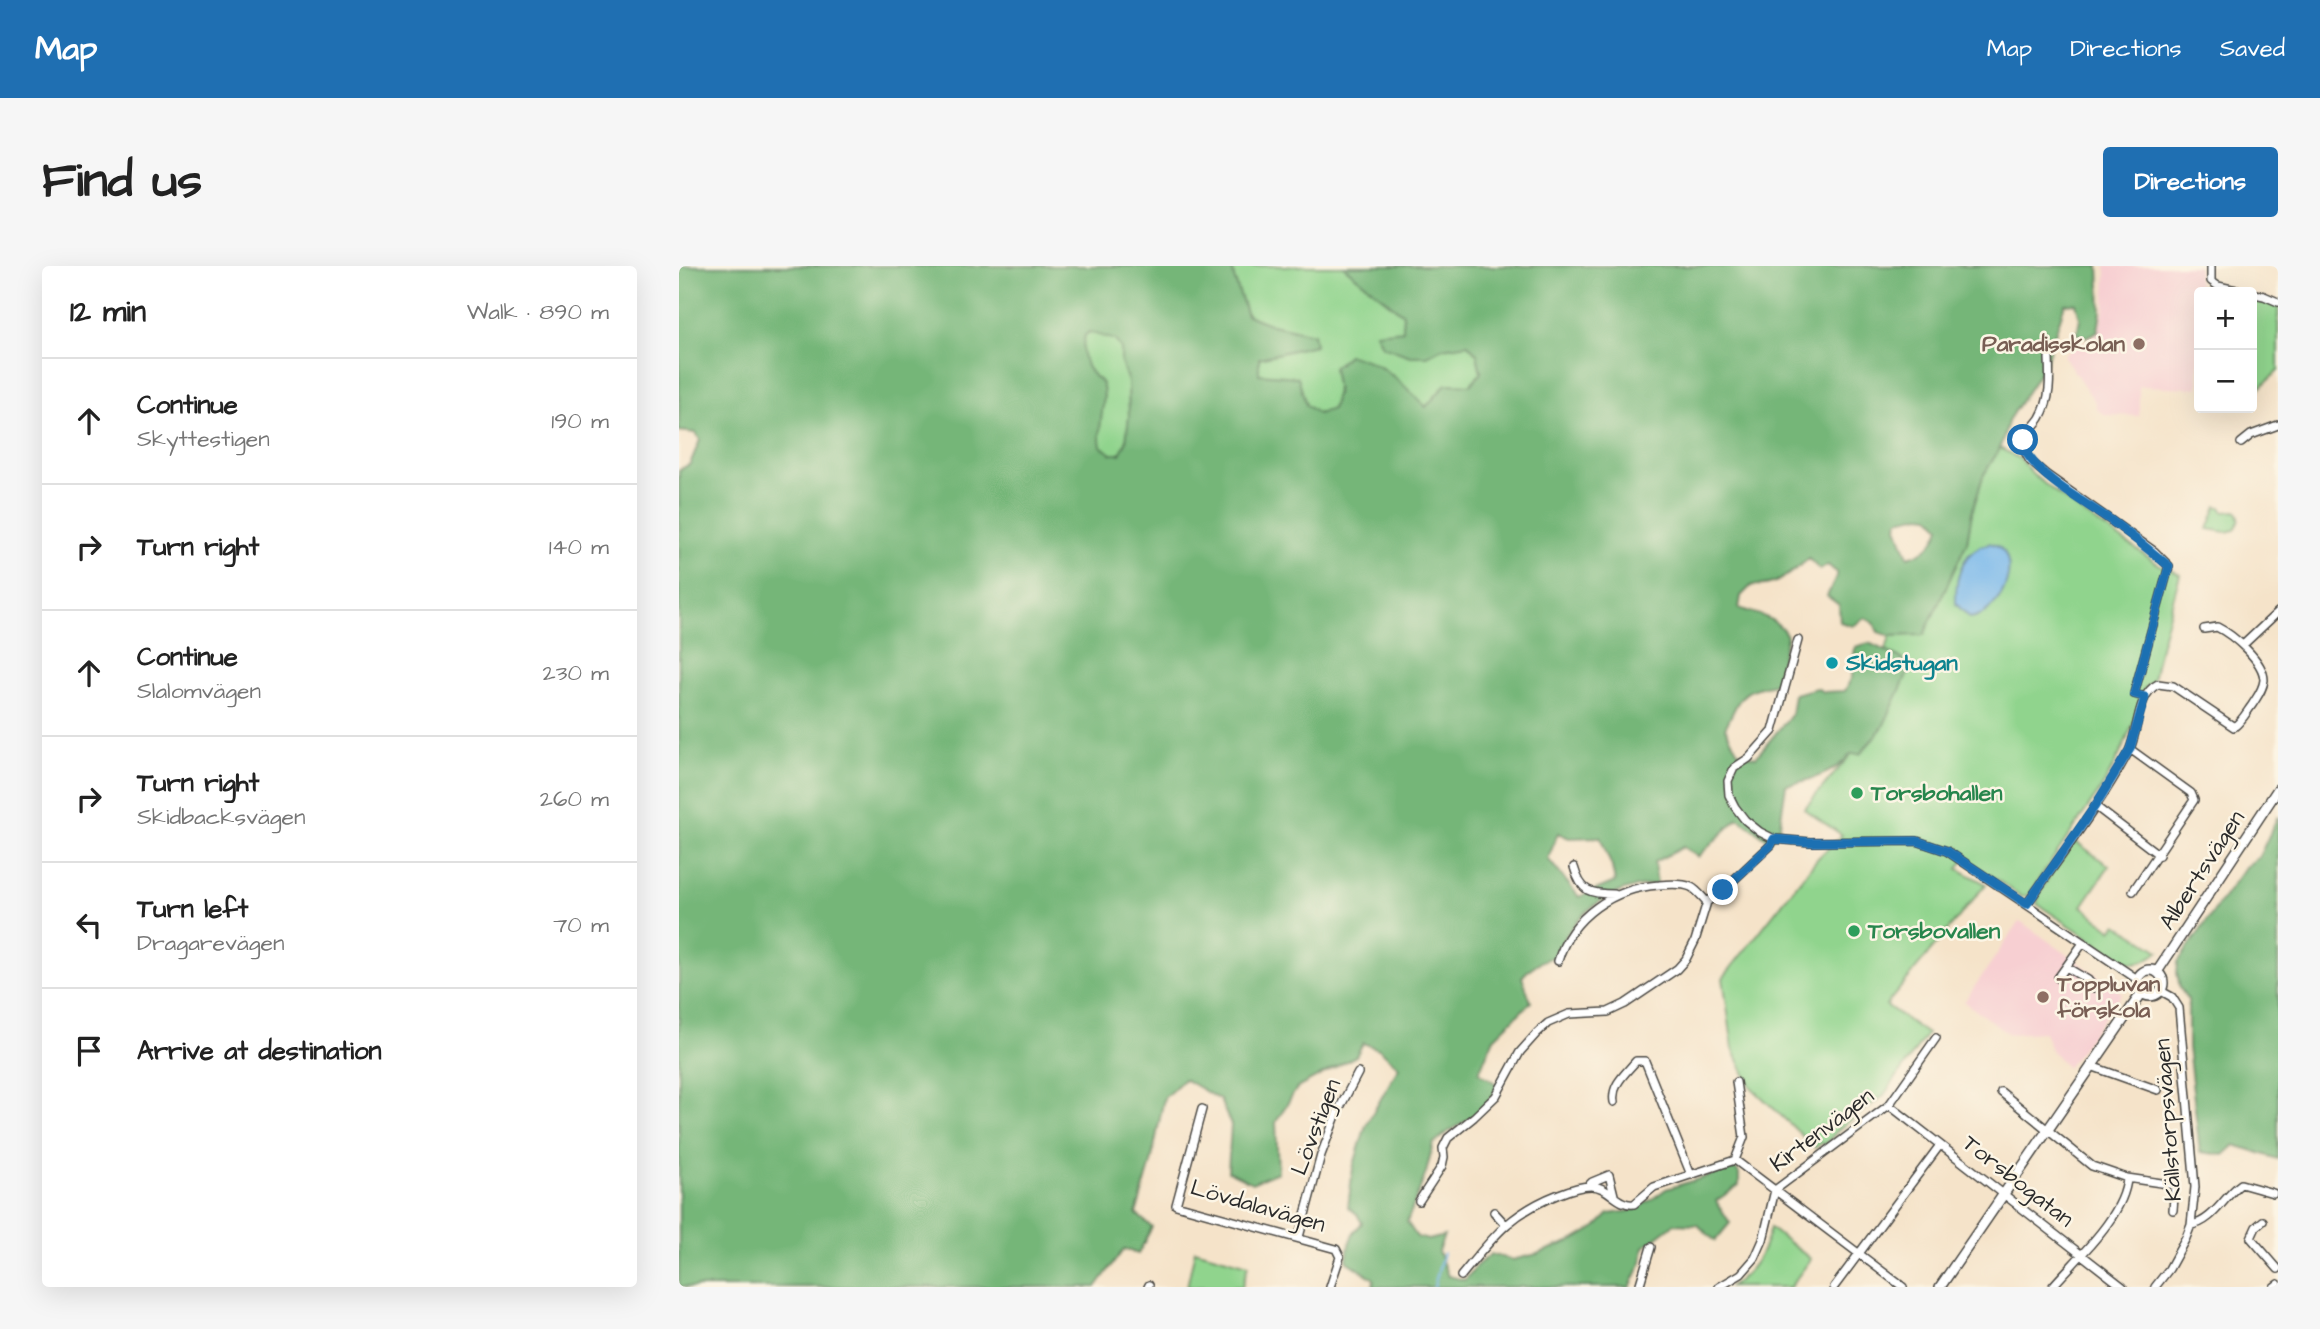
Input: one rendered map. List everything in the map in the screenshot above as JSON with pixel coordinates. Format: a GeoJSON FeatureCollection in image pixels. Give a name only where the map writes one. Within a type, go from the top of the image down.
{"type":"FeatureCollection","features":[{"type":"Feature","properties":{"kind":"street"},"geometry":{"type":"LineString","coordinates":[[2211,266],[2211,281],[2218,286],[2246,290],[2278,302]]}},
{"type":"Feature","properties":{"kind":"street"},"geometry":{"type":"LineString","coordinates":[[2049,359],[2051,388],[2041,416],[2023,440],[2022,446],[2030,461],[2154,551],[2169,566],[2134,694],[2145,697]]}},
{"type":"Feature","properties":{"kind":"street"},"geometry":{"type":"LineString","coordinates":[[2241,443],[2251,435],[2278,425]]}},
{"type":"Feature","properties":{"kind":"street"},"geometry":{"type":"LineString","coordinates":[[2243,645],[2278,612]]}},
{"type":"Feature","properties":{"kind":"street"},"geometry":{"type":"LineString","coordinates":[[2027,904],[2095,806],[2130,749],[2149,689],[2158,684],[2173,686],[2234,727],[2240,723],[2262,690],[2264,678],[2261,667],[2243,645],[2217,627],[2204,629]]}},
{"type":"Feature","properties":{"kind":"street"},"geometry":{"type":"LineString","coordinates":[[1798,640],[1773,731],[1749,758],[1734,768],[1728,781],[1729,794],[1745,820],[1774,839],[1810,842],[1917,841],[1947,851],[2137,979]]}},
{"type":"Feature","properties":{"kind":"street"},"geometry":{"type":"LineString","coordinates":[[2130,749],[2192,793],[2194,800],[2133,891]]}},
{"type":"Feature","properties":{"kind":"street","name":"Albertsvägen"},"geometry":{"type":"LineString","coordinates":[[2157,972],[2278,789]]}},
{"type":"Feature","properties":{"kind":"street"},"geometry":{"type":"LineString","coordinates":[[2095,806],[2159,855]]}},
{"type":"Feature","properties":{"kind":"street"},"geometry":{"type":"LineString","coordinates":[[1419,1201],[1442,1166],[1443,1148],[1448,1138],[1496,1096],[1520,1052],[1537,1033],[1557,1018],[1579,1013],[1608,1012],[1625,1004],[1677,969],[1686,959],[1695,941],[1707,902],[1771,845],[1774,839]]}},
{"type":"Feature","properties":{"kind":"street"},"geometry":{"type":"LineString","coordinates":[[1574,867],[1585,889],[1595,893],[1619,894]]}},
{"type":"Feature","properties":{"kind":"street"},"geometry":{"type":"LineString","coordinates":[[1558,961],[1562,947],[1585,915],[1619,894],[1646,886],[1684,885],[1691,887],[1707,902]]}},
{"type":"Feature","properties":{"kind":"street"},"geometry":{"type":"LineString","coordinates":[[2058,978],[2083,943]]}},
{"type":"Feature","properties":{"kind":"street"},"geometry":{"type":"LineString","coordinates":[[2066,967],[2088,980],[2094,988]]}},
{"type":"Feature","properties":{"kind":"street"},"geometry":{"type":"LineString","coordinates":[[2147,970],[2157,972],[2163,979],[2161,991],[2154,996],[2141,994],[2137,979],[2147,970]]}},
{"type":"Feature","properties":{"kind":"street","name":"Källstorpsvägen"},"geometry":{"type":"LineString","coordinates":[[2155,1287],[2175,1259],[2191,1225],[2195,1168],[2180,1015],[2176,1002],[2161,991]]}},
{"type":"Feature","properties":{"kind":"street"},"geometry":{"type":"LineString","coordinates":[[1940,1287],[2141,994]]}},
{"type":"Feature","properties":{"kind":"street","name":"Kirtenvägen"},"geometry":{"type":"LineString","coordinates":[[1719,1287],[1741,1274],[1755,1258],[1763,1240],[1775,1190],[1889,1105],[1935,1038]]}},
{"type":"Feature","properties":{"kind":"street"},"geometry":{"type":"LineString","coordinates":[[1614,1102],[1616,1085],[1636,1061],[1645,1060],[1691,1175]]}},
{"type":"Feature","properties":{"kind":"street"},"geometry":{"type":"LineString","coordinates":[[2091,1066],[2158,1090]]}},
{"type":"Feature","properties":{"kind":"street","name":"Lövstigen"},"geometry":{"type":"LineString","coordinates":[[1299,1237],[1321,1155],[1337,1113],[1358,1073]]}},
{"type":"Feature","properties":{"kind":"street"},"geometry":{"type":"LineString","coordinates":[[1461,1276],[1505,1224],[1552,1197],[1588,1186],[1605,1189],[1623,1204],[1634,1204],[1650,1189],[1735,1160],[1744,1137],[1736,1082]]}},
{"type":"Feature","properties":{"kind":"street"},"geometry":{"type":"LineString","coordinates":[[2001,1092],[2092,1166],[2127,1178],[2175,1185],[2173,1210]]}},
{"type":"Feature","properties":{"kind":"street","name":"Torsbogatan"},"geometry":{"type":"LineString","coordinates":[[1889,1105],[2123,1287]]}},
{"type":"Feature","properties":{"kind":"street","name":"Lövdalavägen"},"geometry":{"type":"LineString","coordinates":[[1202,1109],[1176,1205],[1329,1245],[1340,1253],[1330,1287]]}},
{"type":"Feature","properties":{"kind":"street"},"geometry":{"type":"LineString","coordinates":[[1834,1287],[1940,1145]]}},
{"type":"Feature","properties":{"kind":"street"},"geometry":{"type":"LineString","coordinates":[[1735,1160],[1903,1287]]}},
{"type":"Feature","properties":{"kind":"street"},"geometry":{"type":"LineString","coordinates":[[1588,1186],[1591,1182],[1609,1175],[1614,1195]]}},
{"type":"Feature","properties":{"kind":"street"},"geometry":{"type":"LineString","coordinates":[[2052,1287],[2122,1201],[2127,1178]]}},
{"type":"Feature","properties":{"kind":"street"},"geometry":{"type":"LineString","coordinates":[[2191,1225],[2210,1216],[2241,1184],[2273,1193]]}},
{"type":"Feature","properties":{"kind":"street"},"geometry":{"type":"LineString","coordinates":[[1494,1212],[1505,1224]]}},
{"type":"Feature","properties":{"kind":"street"},"geometry":{"type":"LineString","coordinates":[[2263,1221],[2256,1227],[2251,1238],[2278,1269]]}},
{"type":"Feature","properties":{"kind":"street"},"geometry":{"type":"LineString","coordinates":[[1639,1287],[1651,1247]]}},
{"type":"Feature","properties":{"kind":"shaded area","name":"Paradisskolan"},"geometry":{"type":"Polygon","coordinates":[[[2106,266],[2198,266],[2198,287],[2194,287],[2194,388],[2139,386],[2139,416],[2106,415],[2097,410],[2095,402],[2063,355],[2099,332],[2105,304],[2106,266]]]}},
{"type":"Feature","properties":{"kind":"shaded area","name":"Toppluvan förskola"},"geometry":{"type":"Polygon","coordinates":[[[2020,921],[2122,993],[2067,1068],[2051,1050],[2044,1032],[2009,1034],[1964,1002],[2020,921]]]}},
{"type":"Feature","properties":{"kind":"green space"},"geometry":{"type":"Polygon","coordinates":[[[679,266],[1232,266],[1247,315],[1272,325],[1313,334],[1315,345],[1259,358],[1259,374],[1298,377],[1306,405],[1318,414],[1332,409],[1337,391],[1333,368],[1348,355],[1382,368],[1426,407],[1446,384],[1470,385],[1481,373],[1477,354],[1468,344],[1442,348],[1427,356],[1410,356],[1382,346],[1376,333],[1403,330],[1403,314],[1343,266],[2099,266],[2101,311],[2098,331],[2086,337],[2077,334],[2080,318],[2076,303],[2065,304],[2045,364],[2009,419],[2000,448],[1983,476],[1972,512],[1967,542],[1924,635],[1890,636],[1878,632],[1874,623],[1865,618],[1853,626],[1840,622],[1839,605],[1827,596],[1836,578],[1836,572],[1828,565],[1820,570],[1809,559],[1776,582],[1752,585],[1741,596],[1739,608],[1773,621],[1787,636],[1775,684],[1747,692],[1738,702],[1725,728],[1738,752],[1756,757],[1791,715],[1794,694],[1817,688],[1824,692],[1845,691],[1852,677],[1855,647],[1869,643],[1899,657],[1911,666],[1883,727],[1860,754],[1851,754],[1837,767],[1821,775],[1786,785],[1779,831],[1770,841],[1738,818],[1698,857],[1683,847],[1654,862],[1657,884],[1623,890],[1588,910],[1572,927],[1554,957],[1536,964],[1522,977],[1531,1002],[1494,1038],[1479,1072],[1498,1085],[1492,1097],[1475,1115],[1433,1144],[1426,1173],[1407,1222],[1417,1237],[1428,1240],[1444,1236],[1438,1251],[1448,1276],[1465,1280],[1477,1265],[1491,1254],[1512,1260],[1537,1254],[1574,1240],[1596,1227],[1609,1214],[1629,1211],[1666,1189],[1735,1168],[1739,1173],[1739,1185],[1716,1201],[1730,1223],[1715,1241],[1698,1225],[1674,1224],[1644,1247],[1642,1262],[1630,1287],[1373,1287],[1374,1279],[1347,1261],[1350,1240],[1362,1223],[1357,1214],[1348,1207],[1353,1168],[1366,1125],[1399,1067],[1379,1049],[1363,1043],[1356,1056],[1297,1088],[1276,1122],[1278,1172],[1252,1183],[1228,1171],[1231,1125],[1220,1100],[1184,1079],[1164,1098],[1151,1163],[1136,1214],[1152,1227],[1138,1254],[1124,1249],[1096,1287],[679,1287],[679,470],[690,464],[700,440],[696,433],[679,431],[679,266]],[[1089,332],[1085,335],[1083,357],[1103,390],[1101,446],[1111,454],[1120,454],[1126,442],[1129,416],[1128,382],[1121,362],[1121,348],[1115,340],[1089,332]],[[1921,515],[1898,520],[1897,527],[1908,557],[1929,546],[1940,527],[1930,516],[1921,515]],[[1558,833],[1548,859],[1579,897],[1615,882],[1600,837],[1569,838],[1558,833]]]}},
{"type":"Feature","properties":{"kind":"green space"},"geometry":{"type":"Polygon","coordinates":[[[1232,266],[1343,266],[1403,314],[1403,330],[1410,356],[1427,356],[1442,348],[1468,344],[1477,354],[1481,373],[1470,385],[1446,384],[1426,407],[1382,368],[1348,355],[1333,368],[1337,391],[1332,410],[1318,414],[1259,374],[1258,358],[1314,345],[1313,334],[1272,325],[1247,315],[1232,266]]]}},
{"type":"Feature","properties":{"kind":"green space"},"geometry":{"type":"Polygon","coordinates":[[[2257,299],[2278,307],[2278,371],[2257,390],[2257,350],[2257,299]]]}},
{"type":"Feature","properties":{"kind":"green space"},"geometry":{"type":"Polygon","coordinates":[[[1090,332],[1115,340],[1121,348],[1121,362],[1128,382],[1129,416],[1126,442],[1121,454],[1111,454],[1101,447],[1098,437],[1104,397],[1084,365],[1081,351],[1085,335],[1090,332]]]}},
{"type":"Feature","properties":{"kind":"green space"},"geometry":{"type":"Polygon","coordinates":[[[2000,448],[2020,459],[2032,474],[2078,510],[2160,565],[2180,574],[2153,680],[2144,689],[2139,710],[2104,784],[2028,895],[2022,897],[1965,858],[1958,869],[1986,884],[1886,1005],[1927,1034],[1883,1096],[1839,1129],[1825,1145],[1822,1143],[1815,1148],[1751,1087],[1733,1049],[1723,978],[1818,858],[1842,835],[1804,809],[1851,754],[1860,754],[1874,738],[1899,657],[1886,651],[1890,636],[1924,634],[1967,542],[1972,512],[1983,476],[2000,448]]]}},
{"type":"Feature","properties":{"kind":"green space"},"geometry":{"type":"Polygon","coordinates":[[[2217,506],[2224,512],[2238,513],[2239,522],[2235,530],[2226,532],[2208,529],[2217,506]]]}},
{"type":"Feature","properties":{"kind":"green space"},"geometry":{"type":"Polygon","coordinates":[[[2278,816],[2278,1159],[2235,1145],[2224,1155],[2200,1152],[2188,1047],[2188,1000],[2180,988],[2178,962],[2245,867],[2259,857],[2278,816]]]}},
{"type":"Feature","properties":{"kind":"green space"},"geometry":{"type":"Polygon","coordinates":[[[2075,841],[2109,866],[2082,906],[2112,930],[2117,924],[2159,951],[2151,957],[2138,962],[2124,961],[2037,904],[2047,880],[2075,841]]]}},
{"type":"Feature","properties":{"kind":"green space"},"geometry":{"type":"Polygon","coordinates":[[[1770,1228],[1811,1259],[1790,1287],[1730,1287],[1756,1262],[1770,1228]]]}},
{"type":"Feature","properties":{"kind":"green space"},"geometry":{"type":"Polygon","coordinates":[[[1195,1250],[1248,1265],[1242,1287],[1187,1287],[1195,1250]]]}},
{"type":"Feature","properties":{"kind":"water"},"geometry":{"type":"Polygon","coordinates":[[[1990,543],[2001,548],[2007,557],[2007,582],[1993,605],[1983,614],[1970,618],[1956,604],[1959,575],[1972,552],[1990,543]]]}},
{"type":"Feature","properties":{"kind":"waterway"},"geometry":{"type":"LineString","coordinates":[[1434,1287],[1443,1253]]}},
{"type":"Feature","properties":{"kind":"place","name":"Paradisskolan"},"geometry":{"type":"Point","coordinates":[2139,344]}},
{"type":"Feature","properties":{"kind":"place","name":"Skidstugan"},"geometry":{"type":"Point","coordinates":[1832,663]}},
{"type":"Feature","properties":{"kind":"place","name":"Torsbohallen"},"geometry":{"type":"Point","coordinates":[1857,793]}},
{"type":"Feature","properties":{"kind":"place","name":"Torsbovallen"},"geometry":{"type":"Point","coordinates":[1854,931]}},
{"type":"Feature","properties":{"kind":"place","name":"Toppluvan förskola"},"geometry":{"type":"Point","coordinates":[2043,997]}},
{"type":"Feature","properties":{"kind":"route"},"geometry":{"type":"LineString","coordinates":[[1723,890],[1771,845],[1774,839],[1810,842],[1917,841],[1947,851],[2027,904],[2095,806],[2130,749],[2145,697],[2134,694],[2169,566],[2154,551],[2030,461],[2022,446],[2023,440]]}}]}
